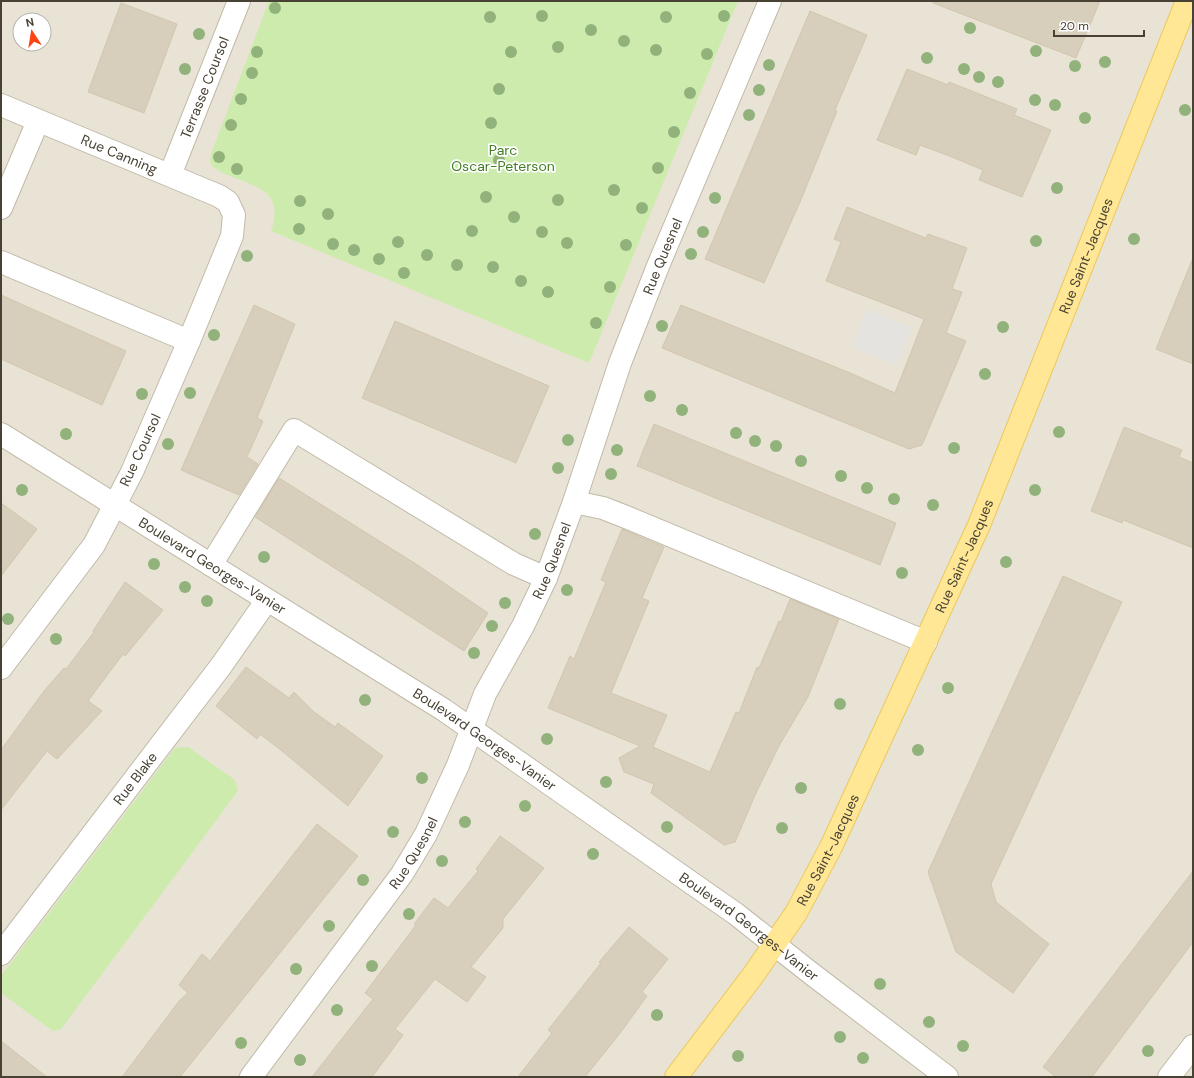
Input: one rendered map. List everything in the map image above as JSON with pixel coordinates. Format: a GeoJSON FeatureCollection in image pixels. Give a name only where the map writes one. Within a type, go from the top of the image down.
{"type":"FeatureCollection","features":[{"type":"Feature","properties":{"kind":"main road","name":"Rue Saint-Jacques"},"geometry":{"type":"LineString","coordinates":[[676,1077],[775,944],[796,913],[813,882],[926,642],[982,517],[1187,1]]}},
{"type":"Feature","properties":{"kind":"street","name":"Terrasse Coursol"},"geometry":{"type":"LineString","coordinates":[[170,175],[239,1]]}},
{"type":"Feature","properties":{"kind":"street","name":"Rue Quesnel"},"geometry":{"type":"LineString","coordinates":[[251,1077],[402,874],[426,834],[458,765],[485,694],[524,626],[546,578],[574,502],[620,363],[658,266],[770,1]]}},
{"type":"Feature","properties":{"kind":"street","name":"Rue Canning"},"geometry":{"type":"LineString","coordinates":[[1,104],[224,199],[233,211]]}},
{"type":"Feature","properties":{"kind":"street"},"geometry":{"type":"LineString","coordinates":[[1,208],[38,121]]}},
{"type":"Feature","properties":{"kind":"street","name":"Rue Coursol"},"geometry":{"type":"LineString","coordinates":[[1,668],[94,545],[132,472],[230,244],[235,220],[233,211]]}},
{"type":"Feature","properties":{"kind":"street"},"geometry":{"type":"LineString","coordinates":[[1,262],[189,341]]}},
{"type":"Feature","properties":{"kind":"street"},"geometry":{"type":"LineString","coordinates":[[211,565],[294,430],[514,564],[546,578]]}},
{"type":"Feature","properties":{"kind":"street","name":"Boulevard Georges-Vanier"},"geometry":{"type":"LineString","coordinates":[[1,434],[472,729],[736,914],[947,1077]]}},
{"type":"Feature","properties":{"kind":"street"},"geometry":{"type":"LineString","coordinates":[[574,502],[603,508],[626,517],[926,642]]}},
{"type":"Feature","properties":{"kind":"street","name":"Rue Blake"},"geometry":{"type":"LineString","coordinates":[[1,954],[246,633],[266,600]]}},
{"type":"Feature","properties":{"kind":"street"},"geometry":{"type":"LineString","coordinates":[[1169,1077],[1193,1046]]}},
{"type":"Feature","properties":{"kind":"shaded area"},"geometry":{"type":"Polygon","coordinates":[[[1,1],[1193,1],[1193,1077],[1,1077],[1,1]]]}},
{"type":"Feature","properties":{"kind":"shaded area"},"geometry":{"type":"Polygon","coordinates":[[[867,309],[912,328],[896,365],[852,347],[867,309]]]}},
{"type":"Feature","properties":{"kind":"green space","name":"Parc Oscar-Peterson"},"geometry":{"type":"Polygon","coordinates":[[[269,1],[738,1],[589,363],[271,231],[275,215],[273,203],[268,195],[249,183],[214,168],[210,162],[211,154],[269,1]]]}},
{"type":"Feature","properties":{"kind":"green space"},"geometry":{"type":"Polygon","coordinates":[[[188,747],[235,780],[238,791],[61,1029],[53,1031],[1,993],[1,976],[175,748],[188,747]]]}},
{"type":"Feature","properties":{"kind":"building"},"geometry":{"type":"Polygon","coordinates":[[[933,1],[1100,1],[1076,58],[933,3],[933,1]]]}},
{"type":"Feature","properties":{"kind":"building"},"geometry":{"type":"Polygon","coordinates":[[[121,3],[177,24],[144,113],[88,92],[121,3]]]}},
{"type":"Feature","properties":{"kind":"building"},"geometry":{"type":"Polygon","coordinates":[[[810,11],[867,35],[835,110],[837,111],[800,202],[764,283],[705,259],[810,11]]]}},
{"type":"Feature","properties":{"kind":"building"},"geometry":{"type":"Polygon","coordinates":[[[907,69],[948,85],[949,82],[1017,109],[1014,115],[1051,130],[1022,197],[979,180],[983,170],[952,157],[920,145],[916,155],[877,140],[907,69]]]}},
{"type":"Feature","properties":{"kind":"building"},"geometry":{"type":"Polygon","coordinates":[[[847,207],[926,238],[928,234],[967,248],[952,289],[962,292],[946,333],[966,341],[922,445],[909,449],[662,348],[681,305],[848,372],[895,393],[924,319],[826,281],[841,242],[834,239],[847,207]]]}},
{"type":"Feature","properties":{"kind":"building"},"geometry":{"type":"Polygon","coordinates":[[[1193,260],[1193,364],[1156,349],[1193,260]]]}},
{"type":"Feature","properties":{"kind":"building"},"geometry":{"type":"Polygon","coordinates":[[[1,295],[126,351],[102,405],[1,359],[1,295]]]}},
{"type":"Feature","properties":{"kind":"building"},"geometry":{"type":"Polygon","coordinates":[[[254,305],[295,324],[257,418],[263,421],[247,457],[258,464],[239,495],[181,470],[254,305]]]}},
{"type":"Feature","properties":{"kind":"building"},"geometry":{"type":"Polygon","coordinates":[[[395,321],[549,386],[516,463],[362,398],[395,321]]]}},
{"type":"Feature","properties":{"kind":"building"},"geometry":{"type":"Polygon","coordinates":[[[654,424],[896,523],[880,565],[637,466],[654,424]]]}},
{"type":"Feature","properties":{"kind":"building"},"geometry":{"type":"Polygon","coordinates":[[[1124,427],[1182,450],[1179,457],[1193,463],[1193,548],[1123,520],[1122,523],[1091,511],[1124,427]]]}},
{"type":"Feature","properties":{"kind":"building"},"geometry":{"type":"Polygon","coordinates":[[[279,478],[416,564],[488,613],[464,651],[255,517],[279,478]]]}},
{"type":"Feature","properties":{"kind":"building"},"geometry":{"type":"Polygon","coordinates":[[[1,503],[37,529],[1,576],[1,503]]]}},
{"type":"Feature","properties":{"kind":"building"},"geometry":{"type":"Polygon","coordinates":[[[622,529],[664,547],[642,598],[649,601],[611,693],[667,715],[653,747],[710,772],[736,712],[739,713],[757,667],[759,668],[779,621],[781,622],[790,599],[839,619],[808,697],[780,744],[756,793],[735,842],[724,845],[651,793],[654,784],[624,772],[619,758],[640,746],[548,708],[570,656],[574,659],[606,582],[601,580],[622,529]]]}},
{"type":"Feature","properties":{"kind":"building"},"geometry":{"type":"Polygon","coordinates":[[[1063,576],[1122,602],[991,884],[996,902],[1049,944],[1013,993],[956,952],[928,872],[1063,576]]]}},
{"type":"Feature","properties":{"kind":"building"},"geometry":{"type":"Polygon","coordinates":[[[125,582],[163,610],[125,656],[123,654],[88,701],[102,711],[57,759],[47,751],[1,810],[1,750],[44,691],[64,668],[66,669],[94,632],[93,631],[125,582]]]}},
{"type":"Feature","properties":{"kind":"building"},"geometry":{"type":"Polygon","coordinates":[[[246,667],[289,698],[294,692],[314,712],[335,727],[338,723],[383,756],[348,806],[260,734],[257,739],[216,706],[246,667]]]}},
{"type":"Feature","properties":{"kind":"building"},"geometry":{"type":"Polygon","coordinates":[[[317,824],[358,856],[180,1077],[122,1077],[179,1001],[188,993],[179,985],[202,954],[210,961],[317,824]]]}},
{"type":"Feature","properties":{"kind":"building"},"geometry":{"type":"Polygon","coordinates":[[[500,836],[544,868],[503,919],[503,928],[471,967],[486,977],[467,1002],[435,979],[395,1029],[403,1035],[372,1077],[312,1077],[373,999],[365,993],[416,925],[414,924],[434,898],[448,908],[478,871],[476,869],[500,836]]]}},
{"type":"Feature","properties":{"kind":"building"},"geometry":{"type":"Polygon","coordinates":[[[1193,871],[1193,942],[1092,1077],[1056,1077],[1043,1067],[1193,871]]]}},
{"type":"Feature","properties":{"kind":"building"},"geometry":{"type":"Polygon","coordinates":[[[629,927],[668,959],[642,992],[647,996],[621,1032],[585,1077],[518,1077],[552,1033],[548,1030],[601,963],[599,962],[629,927]]]}},
{"type":"Feature","properties":{"kind":"building"},"geometry":{"type":"Polygon","coordinates":[[[1,1041],[47,1077],[1,1077],[1,1041]]]}}]}
